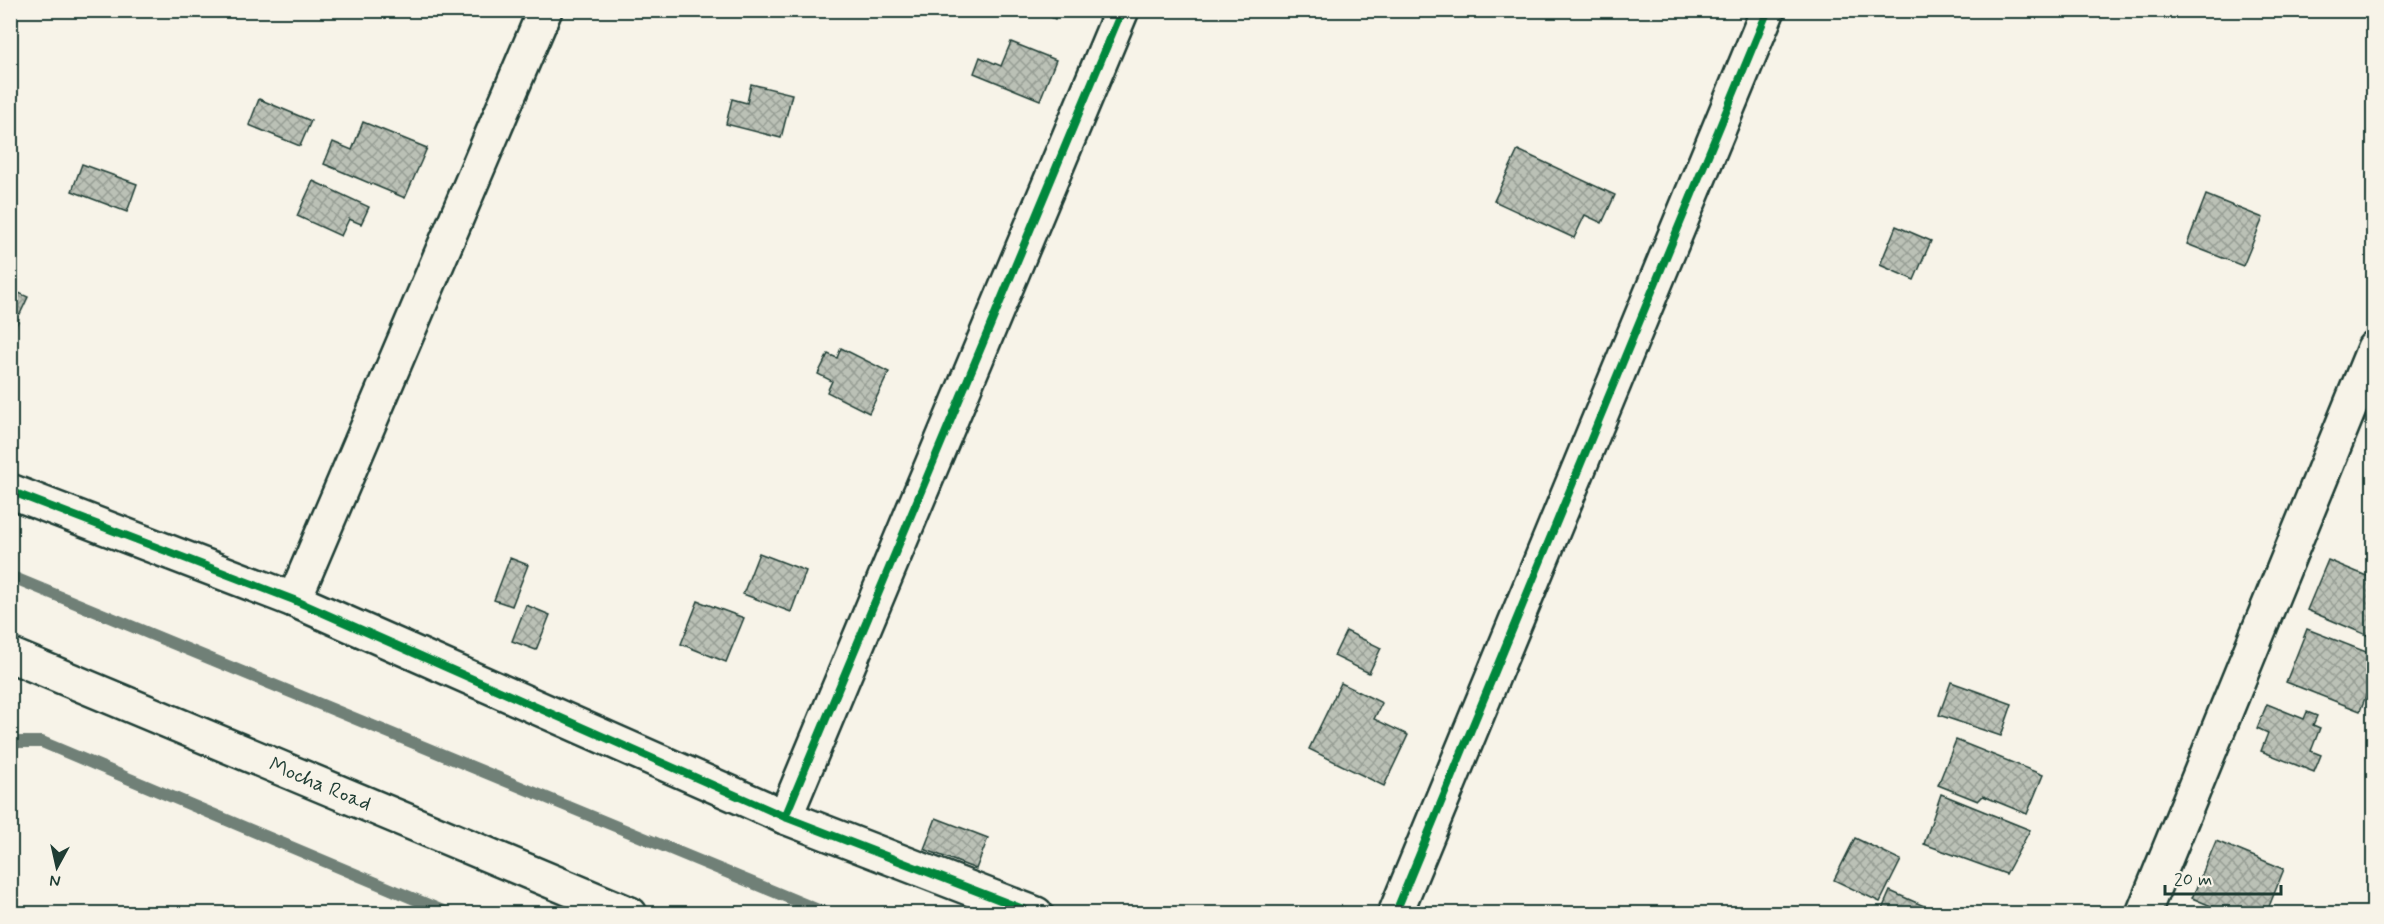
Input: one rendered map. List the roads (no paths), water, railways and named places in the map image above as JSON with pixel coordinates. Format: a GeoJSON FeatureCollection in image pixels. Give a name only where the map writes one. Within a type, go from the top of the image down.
{"type":"FeatureCollection","features":[{"type":"Feature","properties":{"kind":"street"},"geometry":{"type":"LineString","coordinates":[[294,600],[545,10]]}},
{"type":"Feature","properties":{"kind":"street"},"geometry":{"type":"LineString","coordinates":[[785,817],[1122,10]]}},
{"type":"Feature","properties":{"kind":"street"},"geometry":{"type":"LineString","coordinates":[[1395,914],[1768,10]]}},
{"type":"Feature","properties":{"kind":"street"},"geometry":{"type":"LineString","coordinates":[[2143,914],[2373,348]]}},
{"type":"Feature","properties":{"kind":"street"},"geometry":{"type":"LineString","coordinates":[[10,491],[294,600],[785,817],[1036,914]]}},
{"type":"Feature","properties":{"kind":"street","name":"Mocha Road"},"geometry":{"type":"LineString","coordinates":[[10,656],[630,914]]}},
{"type":"Feature","properties":{"kind":"waterway"},"geometry":{"type":"LineString","coordinates":[[10,576],[828,914]]}},
{"type":"Feature","properties":{"kind":"waterway"},"geometry":{"type":"LineString","coordinates":[[10,742],[42,742],[450,914]]}}]}
